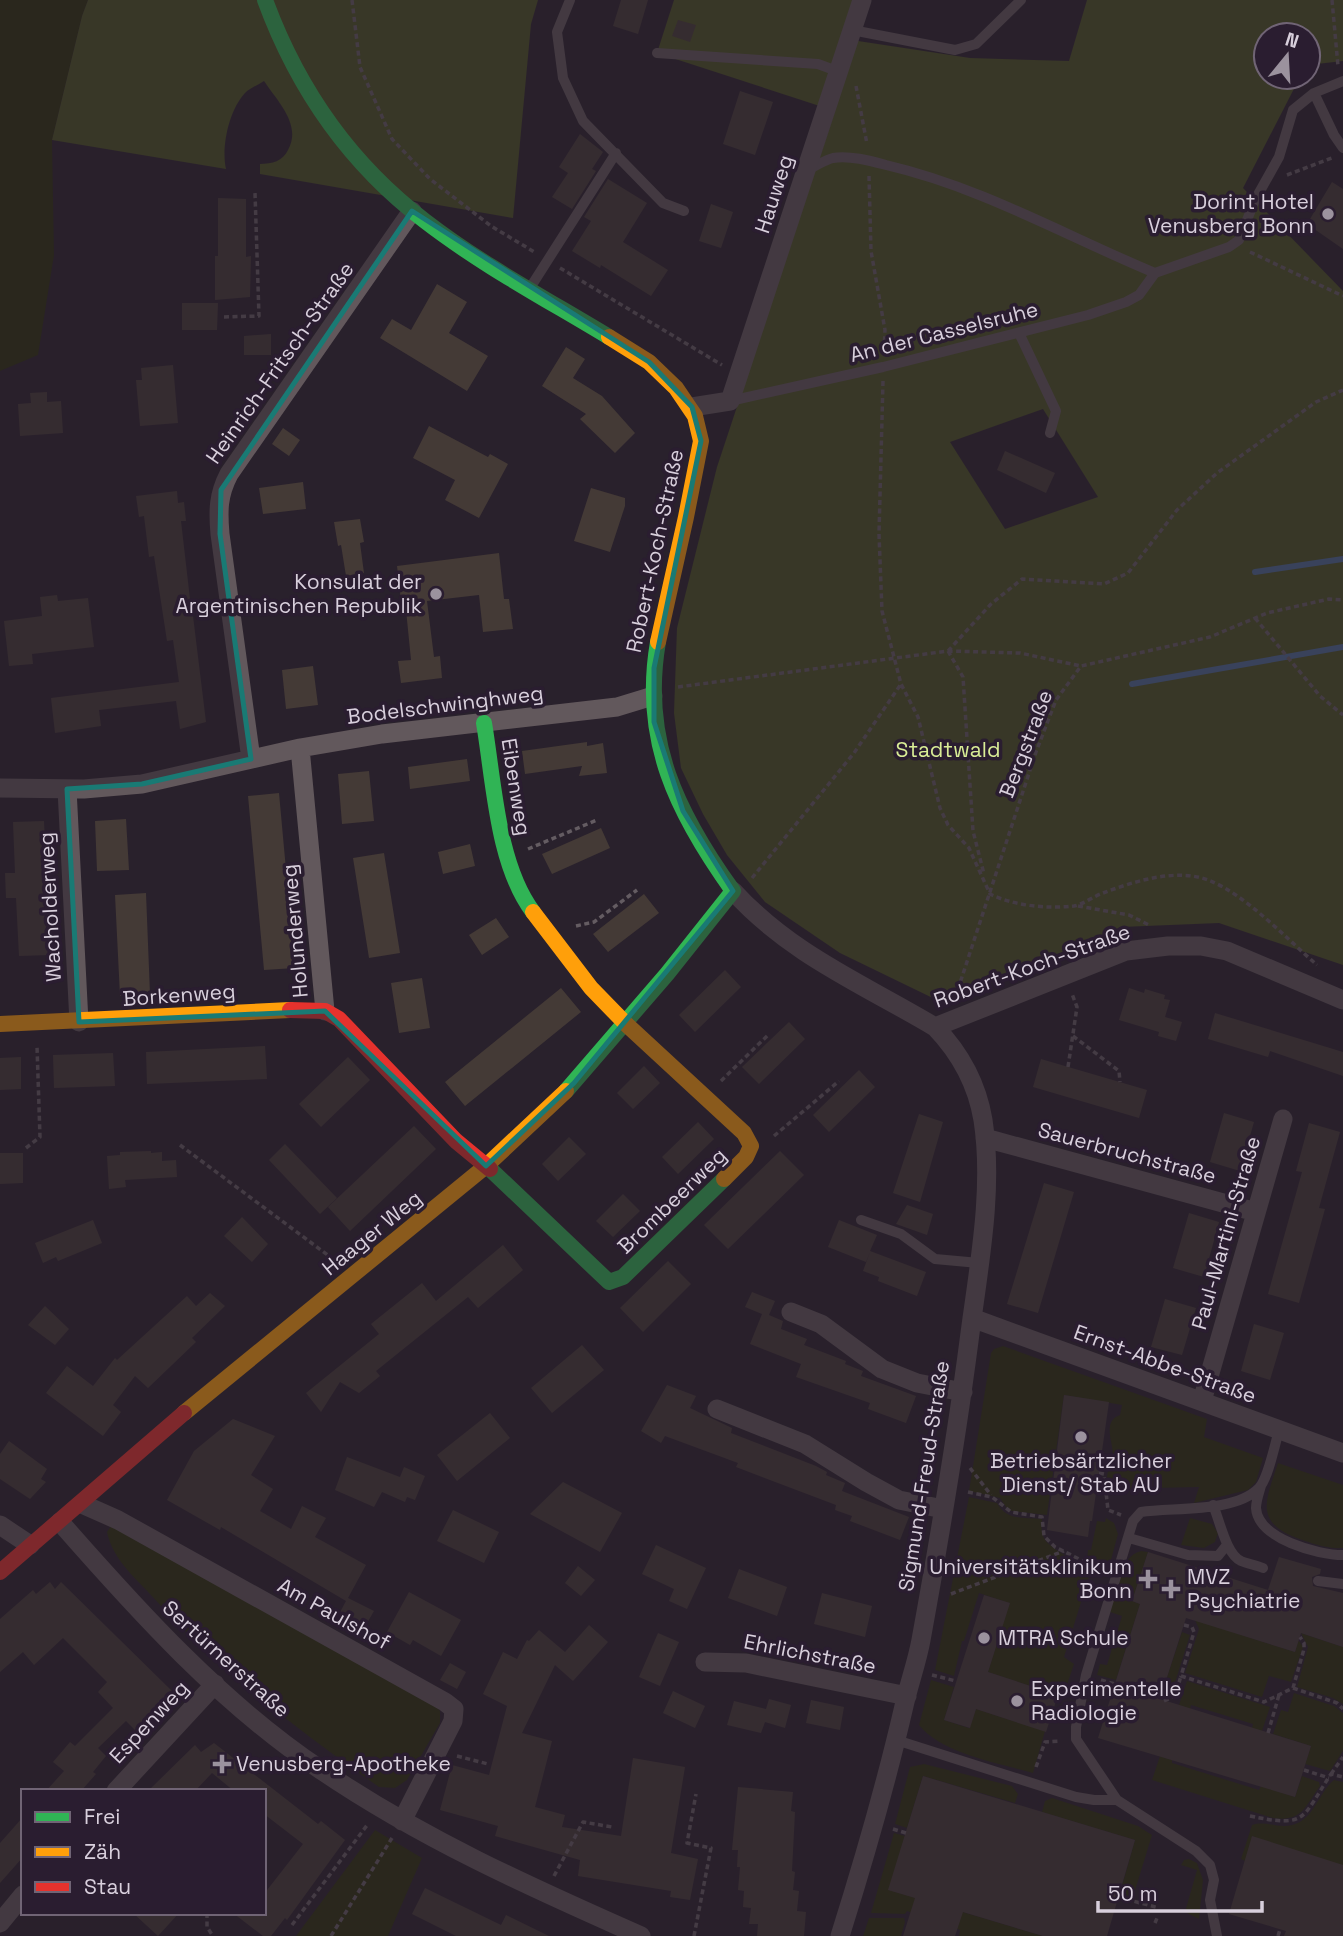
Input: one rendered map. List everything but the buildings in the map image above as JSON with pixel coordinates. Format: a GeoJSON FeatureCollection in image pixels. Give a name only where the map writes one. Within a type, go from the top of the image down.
{"type":"FeatureCollection","features":[{"type":"Feature","properties":{"kind":"street","name":"Robert-Koch-Straße"},"geometry":{"type":"LineString","coordinates":[[265,0],[289,57],[316,106],[356,158],[412,211],[460,246],[649,362],[673,383],[692,407],[699,423],[701,441],[654,668],[654,722],[666,768],[683,811],[706,854],[733,891],[762,921],[797,948],[935,1027],[1126,951],[1168,946],[1201,946],[1227,951],[1343,1000]]}},
{"type":"Feature","properties":{"kind":"street","name":"Hauweg"},"geometry":{"type":"LineString","coordinates":[[730,401],[862,0]]}},
{"type":"Feature","properties":{"kind":"street","name":"Heinrich-Fritsch-Straße"},"geometry":{"type":"LineString","coordinates":[[251,759],[220,534],[218,510],[221,490],[229,474],[412,211]]}},
{"type":"Feature","properties":{"kind":"street"},"geometry":{"type":"LineString","coordinates":[[692,407],[730,401]]}},
{"type":"Feature","properties":{"kind":"street","name":"Bodelschwinghweg"},"geometry":{"type":"LineString","coordinates":[[0,788],[66,789],[142,784],[300,748],[382,734],[617,707],[653,696]]}},
{"type":"Feature","properties":{"kind":"street","name":"Eibenweg"},"geometry":{"type":"LineString","coordinates":[[484,723],[506,857],[514,881],[525,901],[591,988],[626,1024]]}},
{"type":"Feature","properties":{"kind":"street","name":"Holunderweg"},"geometry":{"type":"LineString","coordinates":[[300,748],[325,1011],[339,1019],[456,1141],[486,1167]]}},
{"type":"Feature","properties":{"kind":"street","name":"Wacholderweg"},"geometry":{"type":"LineString","coordinates":[[66,789],[79,1022]]}},
{"type":"Feature","properties":{"kind":"street","name":"Haager Weg"},"geometry":{"type":"LineString","coordinates":[[0,1572],[209,1392],[486,1167],[574,1083],[626,1024],[733,891]]}},
{"type":"Feature","properties":{"kind":"street","name":"Borkenweg"},"geometry":{"type":"LineString","coordinates":[[0,1024],[79,1022],[227,1012],[307,1009],[325,1011]]}},
{"type":"Feature","properties":{"kind":"street","name":"Brombeerweg"},"geometry":{"type":"LineString","coordinates":[[486,1167],[609,1282],[624,1277],[746,1157],[751,1146],[744,1133],[626,1024]]}},
{"type":"Feature","properties":{"kind":"street","name":"Sigmund-Freud-Straße"},"geometry":{"type":"LineString","coordinates":[[839,1936],[868,1849],[920,1642],[962,1392],[979,1263],[986,1174],[982,1116],[971,1078],[950,1043],[935,1027]]}},
{"type":"Feature","properties":{"kind":"street","name":"Paul-Martini-Straße"},"geometry":{"type":"LineString","coordinates":[[1202,1401],[1283,1119]]}},
{"type":"Feature","properties":{"kind":"street","name":"Sauerbruchstraße"},"geometry":{"type":"LineString","coordinates":[[985,1138],[1256,1212]]}},
{"type":"Feature","properties":{"kind":"street"},"geometry":{"type":"LineString","coordinates":[[791,1312],[821,1324],[881,1369],[917,1383],[962,1392]]}},
{"type":"Feature","properties":{"kind":"street","name":"Ernst-Abbe-Straße"},"geometry":{"type":"LineString","coordinates":[[972,1318],[1343,1453]]}},
{"type":"Feature","properties":{"kind":"street"},"geometry":{"type":"LineString","coordinates":[[717,1409],[805,1444],[899,1500],[943,1509]]}},
{"type":"Feature","properties":{"kind":"street","name":"Am Paulshof"},"geometry":{"type":"LineString","coordinates":[[82,1504],[118,1520],[454,1709],[453,1721],[402,1821]]}},
{"type":"Feature","properties":{"kind":"street","name":"Sertürnerstraße"},"geometry":{"type":"LineString","coordinates":[[60,1522],[173,1645],[215,1684],[319,1770],[464,1856],[640,1936]]}},
{"type":"Feature","properties":{"kind":"street"},"geometry":{"type":"LineString","coordinates":[[0,1525],[30,1545]]}},
{"type":"Feature","properties":{"kind":"street","name":"Ehrlichstraße"},"geometry":{"type":"LineString","coordinates":[[705,1661],[746,1663],[907,1696]]}},
{"type":"Feature","properties":{"kind":"street","name":"Espenweg"},"geometry":{"type":"LineString","coordinates":[[118,1789],[215,1684]]}},
{"type":"Feature","properties":{"kind":"street"},"geometry":{"type":"LineString","coordinates":[[0,1923],[21,1897]]}},
{"type":"Feature","properties":{"kind":"lane"},"geometry":{"type":"LineString","coordinates":[[570,0],[557,32],[563,78],[583,121],[663,203],[684,211]]}},
{"type":"Feature","properties":{"kind":"lane"},"geometry":{"type":"LineString","coordinates":[[851,30],[955,50],[976,44],[1021,0]]}},
{"type":"Feature","properties":{"kind":"lane"},"geometry":{"type":"LineString","coordinates":[[657,53],[817,64],[837,71]]}},
{"type":"Feature","properties":{"kind":"lane"},"geometry":{"type":"LineString","coordinates":[[1239,240],[1255,200],[1279,157],[1293,110],[1314,93],[1342,81]]}},
{"type":"Feature","properties":{"kind":"lane"},"geometry":{"type":"LineString","coordinates":[[1314,93],[1341,152]]}},
{"type":"Feature","properties":{"kind":"lane"},"geometry":{"type":"LineString","coordinates":[[530,289],[616,153]]}},
{"type":"Feature","properties":{"kind":"lane"},"geometry":{"type":"LineString","coordinates":[[805,170],[834,158],[870,161],[913,171],[973,191],[1155,273]]}},
{"type":"Feature","properties":{"kind":"lane","name":"An der Casselsruhe"},"geometry":{"type":"LineString","coordinates":[[730,401],[1019,333],[1126,302],[1147,287],[1155,273],[1229,247],[1239,240]]}},
{"type":"Feature","properties":{"kind":"lane"},"geometry":{"type":"LineString","coordinates":[[1019,333],[1056,411],[1050,433]]}},
{"type":"Feature","properties":{"kind":"lane"},"geometry":{"type":"LineString","coordinates":[[861,1220],[901,1234],[935,1259],[979,1263]]}},
{"type":"Feature","properties":{"kind":"lane"},"geometry":{"type":"LineString","coordinates":[[1279,1430],[1256,1510],[1262,1522],[1271,1534],[1305,1547],[1343,1555]]}},
{"type":"Feature","properties":{"kind":"lane"},"geometry":{"type":"LineString","coordinates":[[1217,1936],[1210,1900],[1214,1880],[1210,1865],[1196,1851],[1117,1800],[1076,1739],[1076,1727],[1086,1675],[1133,1521],[1141,1511],[1213,1505],[1246,1497],[1261,1486]]}},
{"type":"Feature","properties":{"kind":"lane"},"geometry":{"type":"LineString","coordinates":[[1213,1505],[1224,1531],[1226,1546],[1238,1560],[1263,1568]]}},
{"type":"Feature","properties":{"kind":"lane"},"geometry":{"type":"LineString","coordinates":[[1129,1538],[1188,1555],[1218,1556],[1226,1546]]}},
{"type":"Feature","properties":{"kind":"lane"},"geometry":{"type":"LineString","coordinates":[[1318,1581],[1343,1584]]}},
{"type":"Feature","properties":{"kind":"lane"},"geometry":{"type":"LineString","coordinates":[[896,1741],[1076,1797],[1117,1800]]}},
{"type":"Feature","properties":{"kind":"path"},"geometry":{"type":"LineString","coordinates":[[352,0],[360,66],[392,139],[430,179],[491,226],[738,375]]}},
{"type":"Feature","properties":{"kind":"path"},"geometry":{"type":"LineString","coordinates":[[1332,0],[1342,81]]}},
{"type":"Feature","properties":{"kind":"path"},"geometry":{"type":"LineString","coordinates":[[837,71],[855,79],[870,161],[871,251],[885,330],[880,592],[882,611],[901,684],[918,718],[940,808],[948,825],[969,848],[990,894],[1002,900],[1031,905],[1076,906],[1129,915],[1154,928],[1168,946]]}},
{"type":"Feature","properties":{"kind":"path"},"geometry":{"type":"LineString","coordinates":[[1268,179],[1341,152]]}},
{"type":"Feature","properties":{"kind":"path"},"geometry":{"type":"LineString","coordinates":[[224,317],[258,316],[255,193]]}},
{"type":"Feature","properties":{"kind":"path"},"geometry":{"type":"LineString","coordinates":[[1239,240],[1245,249],[1343,296]]}},
{"type":"Feature","properties":{"kind":"path"},"geometry":{"type":"LineString","coordinates":[[948,651],[991,604],[1022,579],[1104,584],[1128,573],[1177,510],[1217,473],[1316,402],[1343,390]]}},
{"type":"Feature","properties":{"kind":"path"},"geometry":{"type":"LineString","coordinates":[[653,696],[670,688],[948,651],[1020,653],[1081,666],[1210,637],[1255,618],[1329,599],[1343,600]]}},
{"type":"Feature","properties":{"kind":"path"},"geometry":{"type":"LineString","coordinates":[[1255,618],[1320,696],[1343,715]]}},
{"type":"Feature","properties":{"kind":"path"},"geometry":{"type":"LineString","coordinates":[[948,651],[963,677],[973,831],[990,894]]}},
{"type":"Feature","properties":{"kind":"path","name":"Bergstraße"},"geometry":{"type":"LineString","coordinates":[[967,1015],[958,994],[1036,752],[1056,701],[1081,666]]}},
{"type":"Feature","properties":{"kind":"path"},"geometry":{"type":"LineString","coordinates":[[733,891],[747,883],[825,789],[854,753],[901,684]]}},
{"type":"Feature","properties":{"kind":"path","name":"Eibenweg"},"geometry":{"type":"LineString","coordinates":[[506,857],[552,841],[597,820]]}},
{"type":"Feature","properties":{"kind":"path"},"geometry":{"type":"LineString","coordinates":[[1076,906],[1102,893],[1145,880],[1177,875],[1206,879],[1232,890],[1319,966]]}},
{"type":"Feature","properties":{"kind":"path"},"geometry":{"type":"LineString","coordinates":[[556,943],[579,924],[594,922],[637,890]]}},
{"type":"Feature","properties":{"kind":"path"},"geometry":{"type":"LineString","coordinates":[[1065,975],[1077,1007],[1068,1067]]}},
{"type":"Feature","properties":{"kind":"path"},"geometry":{"type":"LineString","coordinates":[[26,1148],[40,1137],[37,1023]]}},
{"type":"Feature","properties":{"kind":"path"},"geometry":{"type":"LineString","coordinates":[[705,1097],[768,1035]]}},
{"type":"Feature","properties":{"kind":"path"},"geometry":{"type":"LineString","coordinates":[[1073,1036],[1119,1071],[1120,1082]]}},
{"type":"Feature","properties":{"kind":"path"},"geometry":{"type":"LineString","coordinates":[[751,1146],[765,1144],[839,1081]]}},
{"type":"Feature","properties":{"kind":"path"},"geometry":{"type":"LineString","coordinates":[[180,1145],[354,1275]]}},
{"type":"Feature","properties":{"kind":"path"},"geometry":{"type":"LineString","coordinates":[[1099,1472],[1104,1474],[1108,1510],[1133,1521]]}},
{"type":"Feature","properties":{"kind":"path"},"geometry":{"type":"LineString","coordinates":[[947,1488],[992,1497],[1011,1512],[1042,1517],[1045,1519],[1044,1536],[1064,1552],[1115,1577]]}},
{"type":"Feature","properties":{"kind":"path"},"geometry":{"type":"LineString","coordinates":[[928,1595],[956,1594],[1064,1552]]}},
{"type":"Feature","properties":{"kind":"path"},"geometry":{"type":"LineString","coordinates":[[1164,1700],[1175,1696],[1194,1632],[1192,1627],[1184,1625]]}},
{"type":"Feature","properties":{"kind":"path"},"geometry":{"type":"LineString","coordinates":[[1293,1688],[1304,1649],[1300,1637]]}},
{"type":"Feature","properties":{"kind":"path"},"geometry":{"type":"LineString","coordinates":[[1181,1676],[1264,1702],[1293,1688],[1337,1703],[1343,1709]]}},
{"type":"Feature","properties":{"kind":"path"},"geometry":{"type":"LineString","coordinates":[[1268,1733],[1279,1695]]}},
{"type":"Feature","properties":{"kind":"path"},"geometry":{"type":"LineString","coordinates":[[1037,1764],[1045,1742],[1076,1739]]}},
{"type":"Feature","properties":{"kind":"path"},"geometry":{"type":"LineString","coordinates":[[438,1751],[488,1764]]}},
{"type":"Feature","properties":{"kind":"path"},"geometry":{"type":"LineString","coordinates":[[1250,1816],[1284,1823],[1297,1821],[1308,1810],[1343,1757]]}},
{"type":"Feature","properties":{"kind":"path"},"geometry":{"type":"LineString","coordinates":[[1304,1770],[1343,1777]]}},
{"type":"Feature","properties":{"kind":"path"},"geometry":{"type":"LineString","coordinates":[[694,1936],[711,1847],[687,1843],[696,1794]]}},
{"type":"Feature","properties":{"kind":"path"},"geometry":{"type":"LineString","coordinates":[[292,1925],[380,1808]]}},
{"type":"Feature","properties":{"kind":"path"},"geometry":{"type":"LineString","coordinates":[[331,1936],[402,1821]]}},
{"type":"Feature","properties":{"kind":"path"},"geometry":{"type":"LineString","coordinates":[[545,1894],[583,1822],[612,1827]]}},
{"type":"Feature","properties":{"kind":"path"},"geometry":{"type":"LineString","coordinates":[[1118,1897],[1159,1908]]}},
{"type":"Feature","properties":{"kind":"path"},"geometry":{"type":"LineString","coordinates":[[207,1915],[207,1927],[213,1936]]}},
{"type":"Feature","properties":{"kind":"path"},"geometry":{"type":"LineString","coordinates":[[1278,1936],[1280,1929]]}},
{"type":"Feature","properties":{"kind":"highlighted area"},"geometry":{"type":"Polygon","coordinates":[[[412,211],[649,362],[692,407],[701,441],[654,668],[654,722],[683,811],[733,891],[574,1083],[486,1166],[325,1011],[79,1022],[67,789],[142,784],[251,759],[220,534],[221,490],[412,211]]]}},
{"type":"Feature","properties":{"kind":"green space"},"geometry":{"type":"Polygon","coordinates":[[[0,0],[88,0],[52,140],[54,255],[38,355],[0,371],[0,0]]]}},
{"type":"Feature","properties":{"kind":"green space"},"geometry":{"type":"Polygon","coordinates":[[[88,0],[538,0],[531,24],[513,218],[260,174],[260,164],[283,157],[292,141],[286,114],[264,81],[245,93],[235,109],[226,140],[226,169],[52,140],[88,0]]]}},
{"type":"Feature","properties":{"kind":"green space","name":"Stadtwald"},"geometry":{"type":"Polygon","coordinates":[[[674,0],[871,0],[858,41],[970,58],[1069,61],[1087,0],[1343,0],[1343,61],[1322,63],[1322,21],[1252,21],[1252,91],[1293,91],[1243,188],[1343,291],[1343,965],[1219,923],[1121,927],[941,1002],[840,953],[765,902],[727,855],[681,768],[674,713],[677,628],[717,467],[835,111],[657,53],[674,0]],[[1043,409],[950,442],[1005,529],[1098,497],[1043,409]]]}},
{"type":"Feature","properties":{"kind":"green space"},"geometry":{"type":"Polygon","coordinates":[[[1003,1346],[1207,1419],[1204,1437],[1263,1458],[1256,1482],[1248,1490],[1194,1503],[1199,1487],[1107,1489],[1107,1476],[1113,1456],[1110,1427],[1111,1422],[1120,1415],[1122,1405],[1064,1395],[1047,1515],[1008,1510],[1000,1498],[969,1491],[991,1353],[1003,1346]]]}},
{"type":"Feature","properties":{"kind":"green space"},"geometry":{"type":"Polygon","coordinates":[[[1278,1463],[1343,1485],[1343,1548],[1305,1541],[1277,1528],[1270,1520],[1267,1502],[1278,1463]]]}},
{"type":"Feature","properties":{"kind":"green space"},"geometry":{"type":"Polygon","coordinates":[[[969,1497],[997,1503],[1011,1515],[1042,1519],[1043,1536],[1053,1548],[1107,1575],[1106,1578],[1091,1570],[1064,1657],[1074,1664],[1063,1697],[988,1672],[1009,1603],[979,1593],[962,1641],[954,1676],[935,1670],[969,1497]]]}},
{"type":"Feature","properties":{"kind":"green space"},"geometry":{"type":"Polygon","coordinates":[[[1106,1518],[1114,1523],[1118,1534],[1108,1571],[1087,1560],[1097,1521],[1105,1522],[1106,1518]]]}},
{"type":"Feature","properties":{"kind":"green space"},"geometry":{"type":"Polygon","coordinates":[[[1190,1518],[1212,1524],[1218,1533],[1215,1542],[1204,1548],[1181,1545],[1190,1518]]]}},
{"type":"Feature","properties":{"kind":"green space"},"geometry":{"type":"Polygon","coordinates":[[[111,1526],[435,1704],[440,1711],[440,1723],[407,1780],[395,1788],[379,1787],[288,1720],[230,1672],[175,1620],[124,1565],[113,1550],[107,1532],[111,1526]]]}},
{"type":"Feature","properties":{"kind":"green space"},"geometry":{"type":"Polygon","coordinates":[[[1141,1551],[1148,1552],[1132,1601],[1140,1604],[1116,1680],[1097,1675],[1100,1664],[1107,1665],[1122,1616],[1110,1612],[1119,1576],[1127,1560],[1141,1551]]]}},
{"type":"Feature","properties":{"kind":"green space"},"geometry":{"type":"Polygon","coordinates":[[[1195,1620],[1295,1652],[1298,1641],[1300,1642],[1303,1647],[1291,1682],[1269,1676],[1262,1697],[1185,1673],[1199,1629],[1195,1620]]]}},
{"type":"Feature","properties":{"kind":"green space"},"geometry":{"type":"Polygon","coordinates":[[[1182,1632],[1190,1635],[1173,1689],[1164,1686],[1182,1632]]]}},
{"type":"Feature","properties":{"kind":"green space"},"geometry":{"type":"Polygon","coordinates":[[[1301,1633],[1343,1647],[1343,1704],[1333,1698],[1297,1687],[1308,1647],[1301,1633]]]}},
{"type":"Feature","properties":{"kind":"green space"},"geometry":{"type":"Polygon","coordinates":[[[931,1680],[954,1687],[944,1720],[969,1728],[976,1709],[1045,1731],[1033,1773],[972,1756],[929,1735],[919,1725],[931,1680]]]}},
{"type":"Feature","properties":{"kind":"green space"},"geometry":{"type":"Polygon","coordinates":[[[1187,1681],[1270,1707],[1262,1731],[1252,1728],[1253,1724],[1191,1705],[1190,1709],[1179,1705],[1187,1681]]]}},
{"type":"Feature","properties":{"kind":"green space"},"geometry":{"type":"Polygon","coordinates":[[[1294,1693],[1334,1706],[1343,1713],[1343,1751],[1330,1771],[1305,1764],[1311,1746],[1273,1734],[1281,1710],[1288,1712],[1294,1693]]]}},
{"type":"Feature","properties":{"kind":"green space"},"geometry":{"type":"Polygon","coordinates":[[[1160,1756],[1172,1760],[1172,1763],[1259,1790],[1261,1786],[1295,1797],[1302,1776],[1319,1782],[1320,1786],[1297,1815],[1283,1819],[1273,1818],[1152,1780],[1160,1756]]]}},
{"type":"Feature","properties":{"kind":"green space"},"geometry":{"type":"Polygon","coordinates":[[[924,1764],[1012,1786],[1018,1794],[1015,1803],[923,1776],[907,1828],[895,1824],[910,1767],[924,1764]]]}},
{"type":"Feature","properties":{"kind":"green space"},"geometry":{"type":"Polygon","coordinates":[[[1334,1780],[1343,1782],[1343,1865],[1241,1859],[1252,1825],[1262,1823],[1287,1826],[1299,1822],[1311,1812],[1334,1780]]]}},
{"type":"Feature","properties":{"kind":"green space"},"geometry":{"type":"Polygon","coordinates":[[[1052,1798],[1138,1826],[1152,1835],[1133,1897],[1120,1893],[1135,1840],[1042,1812],[1045,1801],[1052,1798]]]}},
{"type":"Feature","properties":{"kind":"green space"},"geometry":{"type":"Polygon","coordinates":[[[375,1830],[422,1858],[388,1936],[296,1936],[375,1830]]]}},
{"type":"Feature","properties":{"kind":"green space"},"geometry":{"type":"Polygon","coordinates":[[[894,1833],[905,1836],[889,1890],[1043,1936],[959,1936],[960,1930],[907,1911],[905,1914],[871,1913],[894,1833]]]}},
{"type":"Feature","properties":{"kind":"green space"},"geometry":{"type":"Polygon","coordinates":[[[1184,1860],[1197,1863],[1203,1880],[1199,1919],[1185,1912],[1197,1870],[1181,1865],[1184,1860]]]}},
{"type":"Feature","properties":{"kind":"green space"},"geometry":{"type":"Polygon","coordinates":[[[869,1918],[904,1918],[901,1936],[863,1936],[869,1918]]]}},
{"type":"Feature","properties":{"kind":"waterway"},"geometry":{"type":"LineString","coordinates":[[1255,572],[1343,559]]}},
{"type":"Feature","properties":{"kind":"waterway"},"geometry":{"type":"LineString","coordinates":[[1132,684],[1343,647]]}},
{"type":"Feature","properties":{"kind":"traffic: fast"},"geometry":{"type":"LineString","coordinates":[[265,0],[278,32],[310,93],[329,122],[373,175],[398,199],[447,237],[609,337]]}},
{"type":"Feature","properties":{"kind":"traffic: fast"},"geometry":{"type":"LineString","coordinates":[[566,1091],[667,974],[733,891],[695,833],[668,774],[659,743],[655,711],[654,678],[658,642]]}},
{"type":"Feature","properties":{"kind":"traffic: fast"},"geometry":{"type":"LineString","coordinates":[[484,723],[504,847],[521,893],[533,912]]}},
{"type":"Feature","properties":{"kind":"traffic: fast"},"geometry":{"type":"LineString","coordinates":[[490,1169],[609,1282],[623,1277],[724,1179]]}},
{"type":"Feature","properties":{"kind":"traffic: slow"},"geometry":{"type":"LineString","coordinates":[[609,337],[649,362],[676,388],[695,416],[701,441],[658,642]]}},
{"type":"Feature","properties":{"kind":"traffic: slow"},"geometry":{"type":"LineString","coordinates":[[533,912],[591,988],[744,1133],[751,1146],[746,1157],[724,1179]]}},
{"type":"Feature","properties":{"kind":"traffic: slow"},"geometry":{"type":"LineString","coordinates":[[0,1024],[290,1010]]}},
{"type":"Feature","properties":{"kind":"traffic: slow"},"geometry":{"type":"LineString","coordinates":[[184,1413],[486,1166],[566,1091]]}},
{"type":"Feature","properties":{"kind":"traffic: jam"},"geometry":{"type":"LineString","coordinates":[[290,1010],[325,1011],[339,1019],[456,1141],[490,1169]]}},
{"type":"Feature","properties":{"kind":"traffic: jam"},"geometry":{"type":"LineString","coordinates":[[0,1572],[184,1413]]}},
{"type":"Feature","properties":{"kind":"place","name":"Dorint Hotel Venusberg Bonn"},"geometry":{"type":"Point","coordinates":[1328,214]}},
{"type":"Feature","properties":{"kind":"place","name":"Konsulat der Argentinischen Republik"},"geometry":{"type":"Point","coordinates":[436,594]}},
{"type":"Feature","properties":{"kind":"place","name":"Betriebsärtzlicher Dienst/ Stab AU"},"geometry":{"type":"Point","coordinates":[1081,1437]}},
{"type":"Feature","properties":{"kind":"place","name":"Universitätsklinikum Bonn"},"geometry":{"type":"Point","coordinates":[1148,1579]}},
{"type":"Feature","properties":{"kind":"place","name":"MVZ Psychiatrie"},"geometry":{"type":"Point","coordinates":[1171,1589]}},
{"type":"Feature","properties":{"kind":"place","name":"MTRA Schule"},"geometry":{"type":"Point","coordinates":[984,1638]}},
{"type":"Feature","properties":{"kind":"place","name":"Experimentelle Radiologie"},"geometry":{"type":"Point","coordinates":[1017,1701]}},
{"type":"Feature","properties":{"kind":"place","name":"Venusberg-Apotheke"},"geometry":{"type":"Point","coordinates":[222,1764]}}]}
